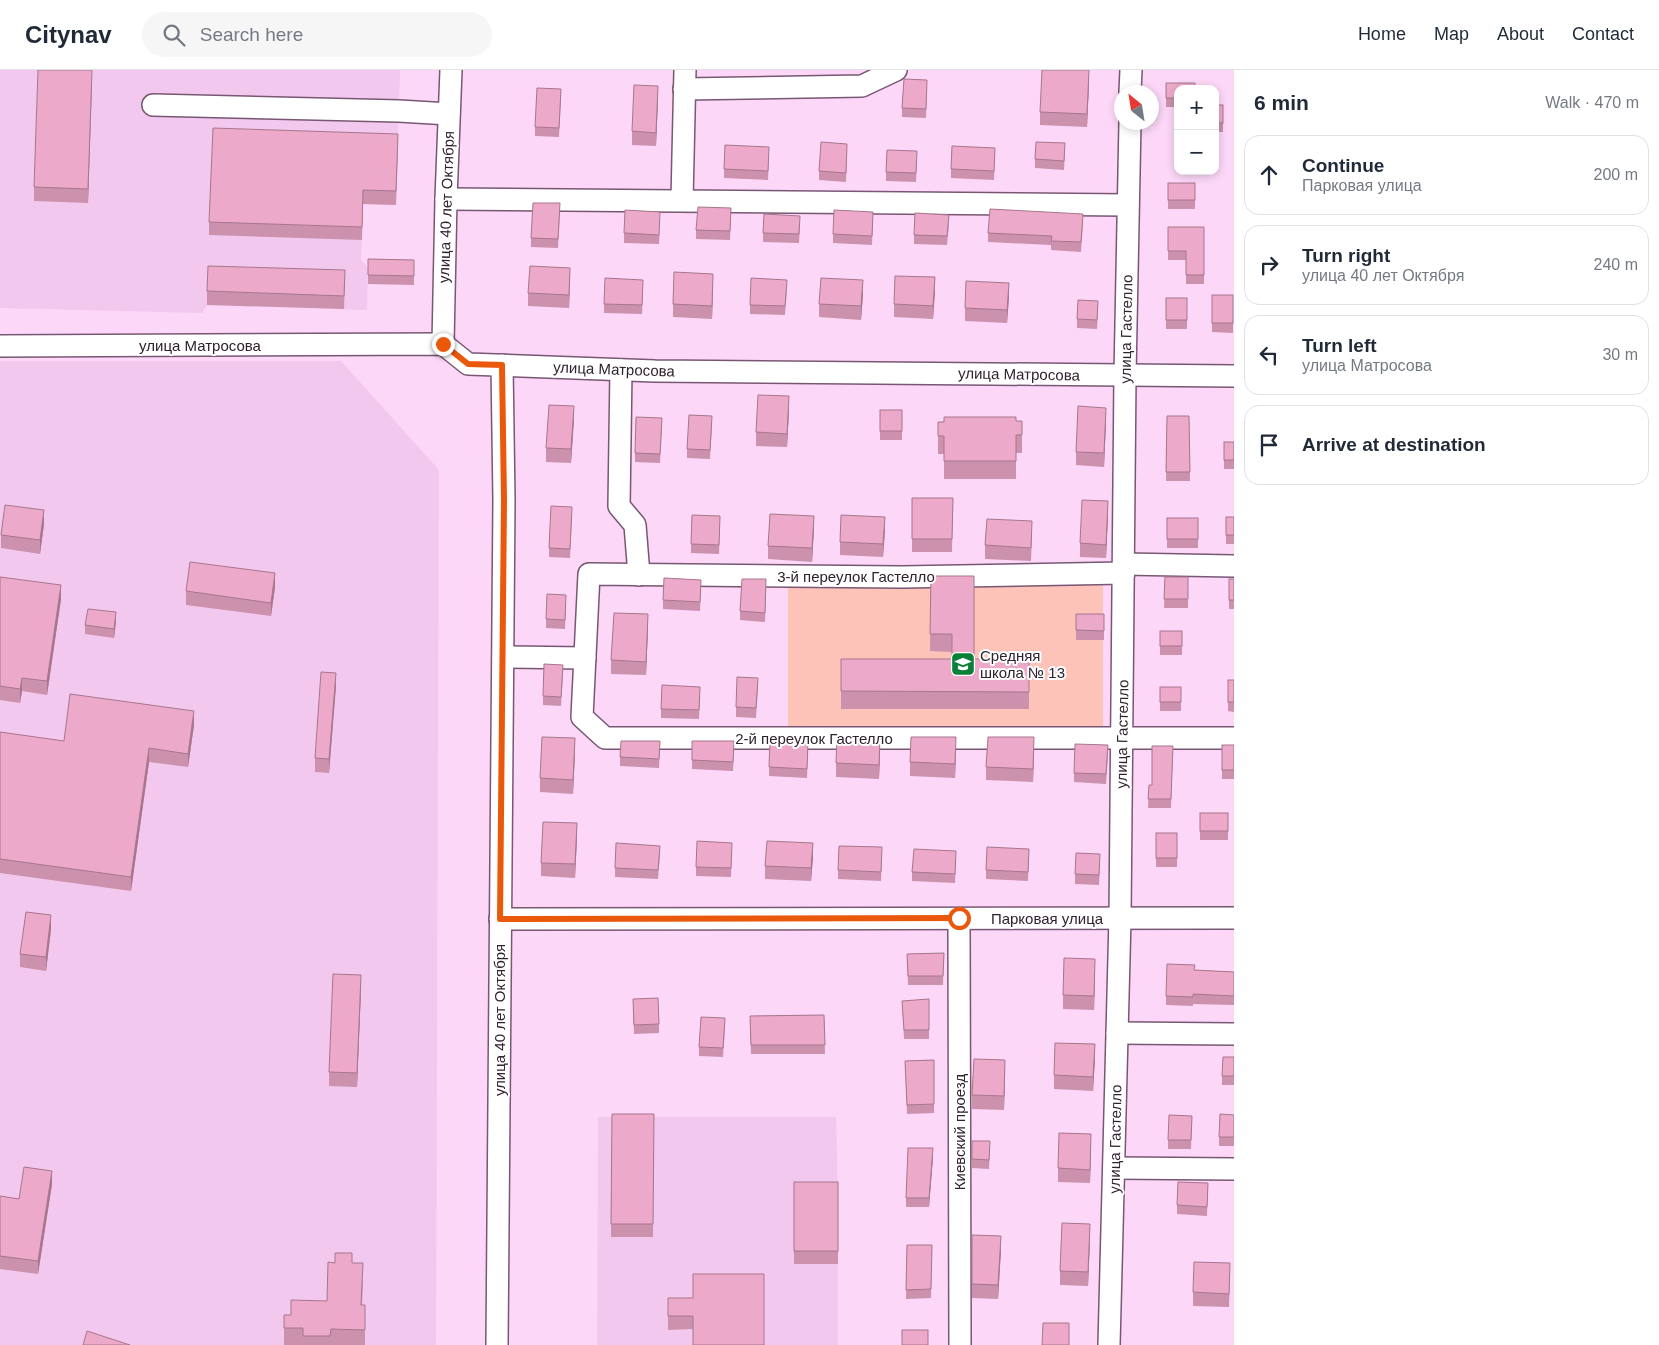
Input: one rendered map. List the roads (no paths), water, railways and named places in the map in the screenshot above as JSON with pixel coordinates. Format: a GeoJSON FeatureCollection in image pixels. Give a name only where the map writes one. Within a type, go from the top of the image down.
{"type":"FeatureCollection","features":[{"type":"Feature","properties":{"kind":"street","name":"улица 40 лет Октября"},"geometry":{"type":"LineString","coordinates":[[443,344],[451,70]]}},
{"type":"Feature","properties":{"kind":"street"},"geometry":{"type":"LineString","coordinates":[[682,200],[684,80],[862,86],[896,70]]}},
{"type":"Feature","properties":{"kind":"street"},"geometry":{"type":"LineString","coordinates":[[1130,85],[1131,70]]}},
{"type":"Feature","properties":{"kind":"street"},"geometry":{"type":"LineString","coordinates":[[154,105],[449,114]]}},
{"type":"Feature","properties":{"kind":"street","name":"улица Гастелло"},"geometry":{"type":"LineString","coordinates":[[1109,1345],[1120,918],[1125,375],[1130,130]]}},
{"type":"Feature","properties":{"kind":"street"},"geometry":{"type":"LineString","coordinates":[[446,199],[1128,205]]}},
{"type":"Feature","properties":{"kind":"street","name":"улица Матросова"},"geometry":{"type":"LineString","coordinates":[[0,346],[443,344],[468,364],[621,370],[1234,376]]}},
{"type":"Feature","properties":{"kind":"street","name":"улица 40 лет Октября"},"geometry":{"type":"LineString","coordinates":[[497,1345],[504,500],[502,365]]}},
{"type":"Feature","properties":{"kind":"street"},"geometry":{"type":"LineString","coordinates":[[621,370],[619,506],[635,525],[639,575]]}},
{"type":"Feature","properties":{"kind":"street","name":"3-й переулок Гастелло"},"geometry":{"type":"LineString","coordinates":[[585,658],[589,574],[902,577],[1234,566]]}},
{"type":"Feature","properties":{"kind":"street"},"geometry":{"type":"LineString","coordinates":[[502,657],[585,658]]}},
{"type":"Feature","properties":{"kind":"street","name":"2-й переулок Гастелло"},"geometry":{"type":"LineString","coordinates":[[585,658],[582,717],[605,738],[1234,738]]}},
{"type":"Feature","properties":{"kind":"street","name":"Киевский проезд"},"geometry":{"type":"LineString","coordinates":[[959,918],[960,1345]]}},
{"type":"Feature","properties":{"kind":"street","name":"Парковая улица"},"geometry":{"type":"LineString","coordinates":[[500,919],[1234,918]]}},
{"type":"Feature","properties":{"kind":"street"},"geometry":{"type":"LineString","coordinates":[[1117,1033],[1234,1034]]}},
{"type":"Feature","properties":{"kind":"street"},"geometry":{"type":"LineString","coordinates":[[1114,1168],[1234,1169]]}},
{"type":"Feature","properties":{"kind":"place","name":"Средняя школа № 13"},"geometry":{"type":"Point","coordinates":[963,664]}}]}
